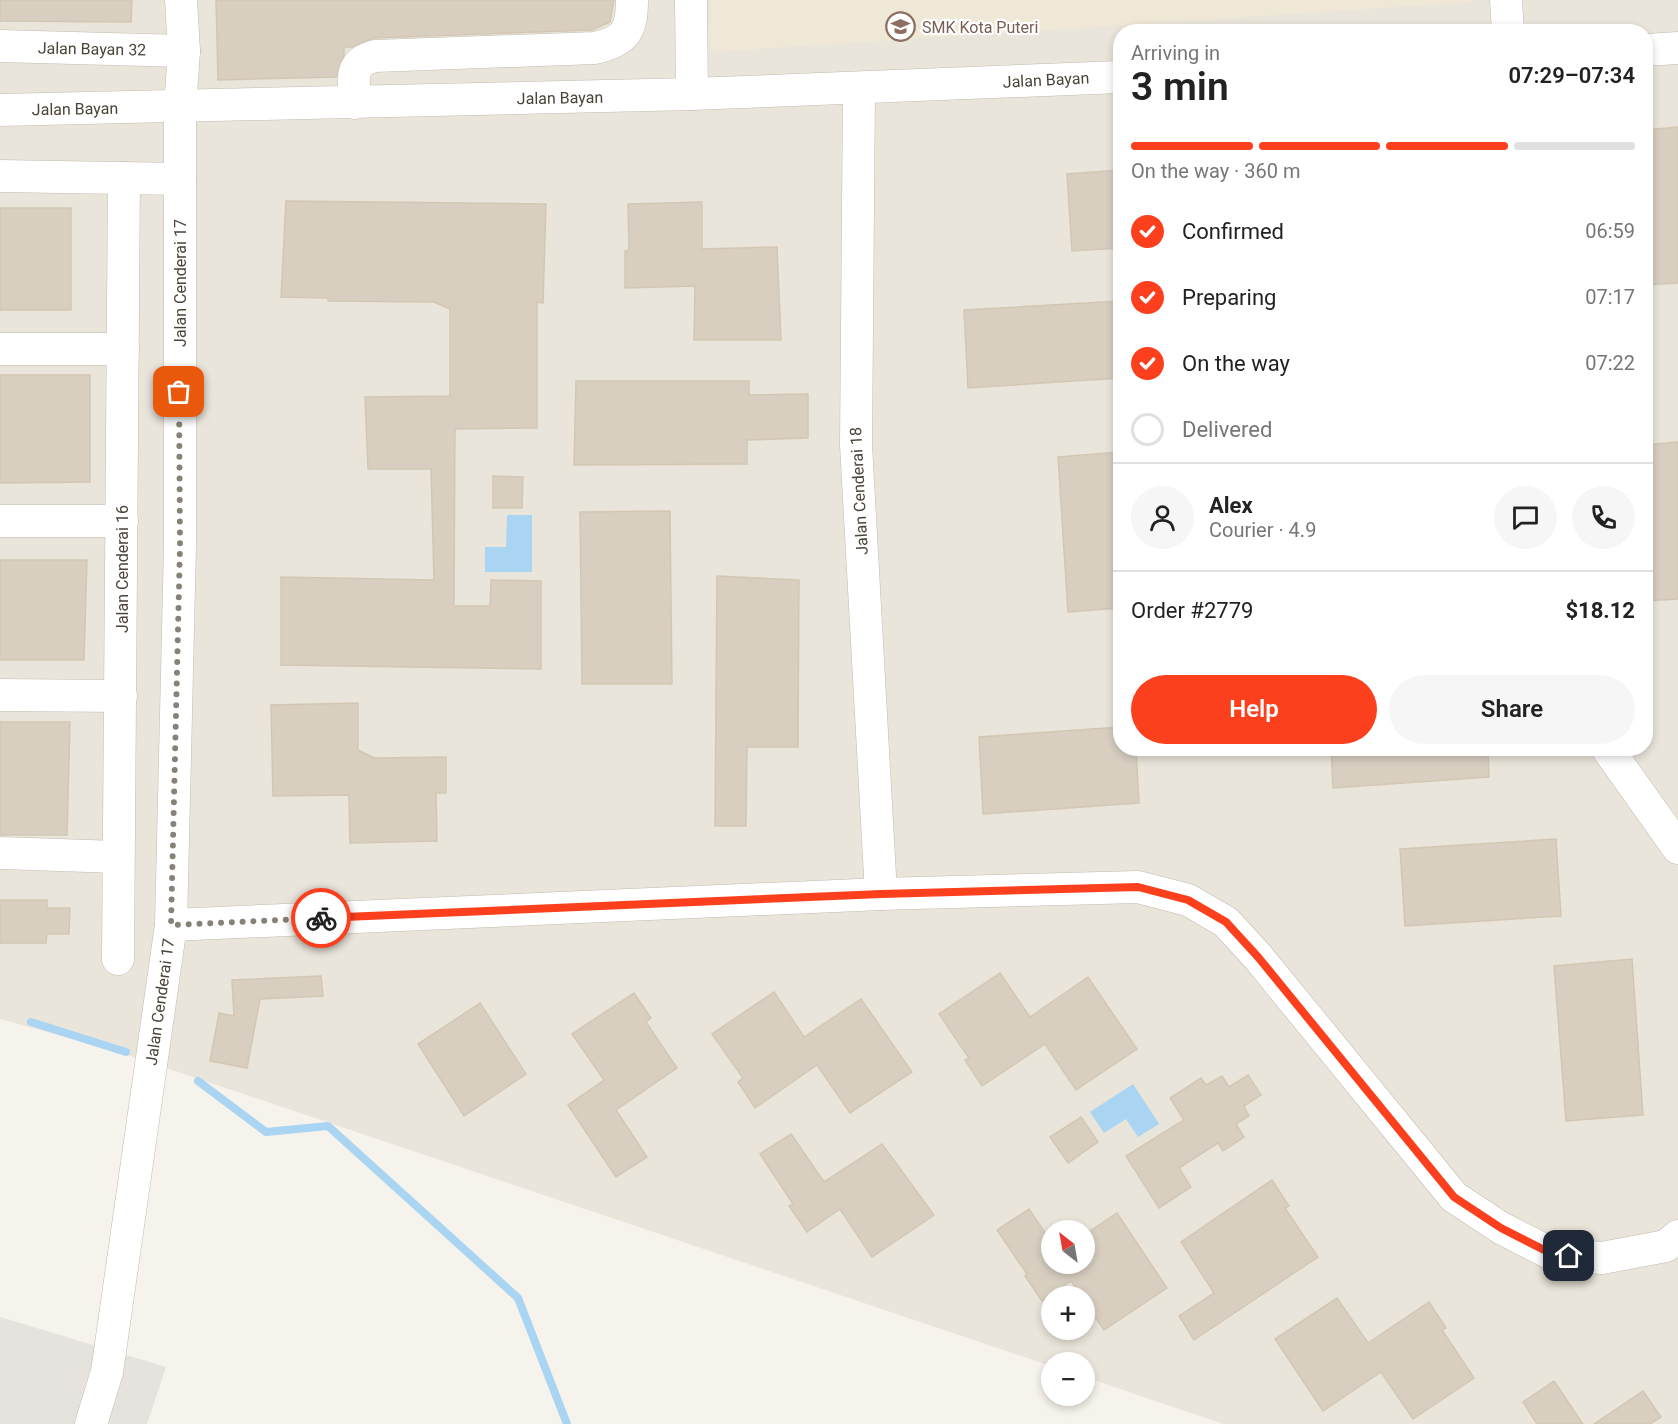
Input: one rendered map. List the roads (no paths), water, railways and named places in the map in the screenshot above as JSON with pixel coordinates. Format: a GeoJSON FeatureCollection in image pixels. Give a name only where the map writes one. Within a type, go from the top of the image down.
{"type":"FeatureCollection","features":[{"type":"Feature","properties":{"kind":"street","name":"Jalan Cenderai 17"},"geometry":{"type":"LineString","coordinates":[[91,1424],[107,1372],[171,925],[180,545],[180,107],[184,51],[180,0]]}},
{"type":"Feature","properties":{"kind":"street"},"geometry":{"type":"LineString","coordinates":[[355,103],[356,67],[363,59],[375,56],[596,48],[610,44],[624,36],[632,22],[632,0]]}},
{"type":"Feature","properties":{"kind":"street"},"geometry":{"type":"LineString","coordinates":[[692,0],[692,94]]}},
{"type":"Feature","properties":{"kind":"street"},"geometry":{"type":"LineString","coordinates":[[1506,0],[1508,24]]}},
{"type":"Feature","properties":{"kind":"street","name":"Jalan Bayan 32"},"geometry":{"type":"LineString","coordinates":[[0,46],[184,51]]}},
{"type":"Feature","properties":{"kind":"street"},"geometry":{"type":"LineString","coordinates":[[1653,50],[1678,48]]}},
{"type":"Feature","properties":{"kind":"street","name":"Jalan Bayan"},"geometry":{"type":"LineString","coordinates":[[0,110],[692,94],[1113,77]]}},
{"type":"Feature","properties":{"kind":"street","name":"Jalan Cenderai 18"},"geometry":{"type":"LineString","coordinates":[[859,88],[856,445],[881,894]]}},
{"type":"Feature","properties":{"kind":"street"},"geometry":{"type":"LineString","coordinates":[[0,176],[180,179]]}},
{"type":"Feature","properties":{"kind":"street","name":"Jalan Cenderai 16"},"geometry":{"type":"LineString","coordinates":[[118,959],[124,178]]}},
{"type":"Feature","properties":{"kind":"street"},"geometry":{"type":"LineString","coordinates":[[0,350],[123,349]]}},
{"type":"Feature","properties":{"kind":"street"},"geometry":{"type":"LineString","coordinates":[[0,521],[122,521]]}},
{"type":"Feature","properties":{"kind":"street"},"geometry":{"type":"LineString","coordinates":[[0,695],[121,696]]}},
{"type":"Feature","properties":{"kind":"street"},"geometry":{"type":"LineString","coordinates":[[1613,756],[1678,848]]}},
{"type":"Feature","properties":{"kind":"street"},"geometry":{"type":"LineString","coordinates":[[0,853],[118,857]]}},
{"type":"Feature","properties":{"kind":"street"},"geometry":{"type":"LineString","coordinates":[[171,925],[881,894],[1138,887],[1188,900],[1226,922],[1258,957],[1454,1197],[1501,1228],[1552,1254],[1602,1258],[1666,1246],[1678,1236]]}},
{"type":"Feature","properties":{"kind":"water"},"geometry":{"type":"Polygon","coordinates":[[[507,515],[532,515],[532,572],[485,572],[485,547],[506,547],[507,515]]]}},
{"type":"Feature","properties":{"kind":"water"},"geometry":{"type":"Polygon","coordinates":[[[1133,1084],[1159,1124],[1138,1137],[1126,1119],[1104,1133],[1090,1112],[1133,1084]]]}},
{"type":"Feature","properties":{"kind":"waterway"},"geometry":{"type":"LineString","coordinates":[[31,1022],[126,1052]]}},
{"type":"Feature","properties":{"kind":"waterway"},"geometry":{"type":"LineString","coordinates":[[198,1081],[266,1132],[328,1126],[518,1298],[567,1424]]}},
{"type":"Feature","properties":{"kind":"place","name":"SMK Kota Puteri"},"geometry":{"type":"Point","coordinates":[901,27]}}]}
